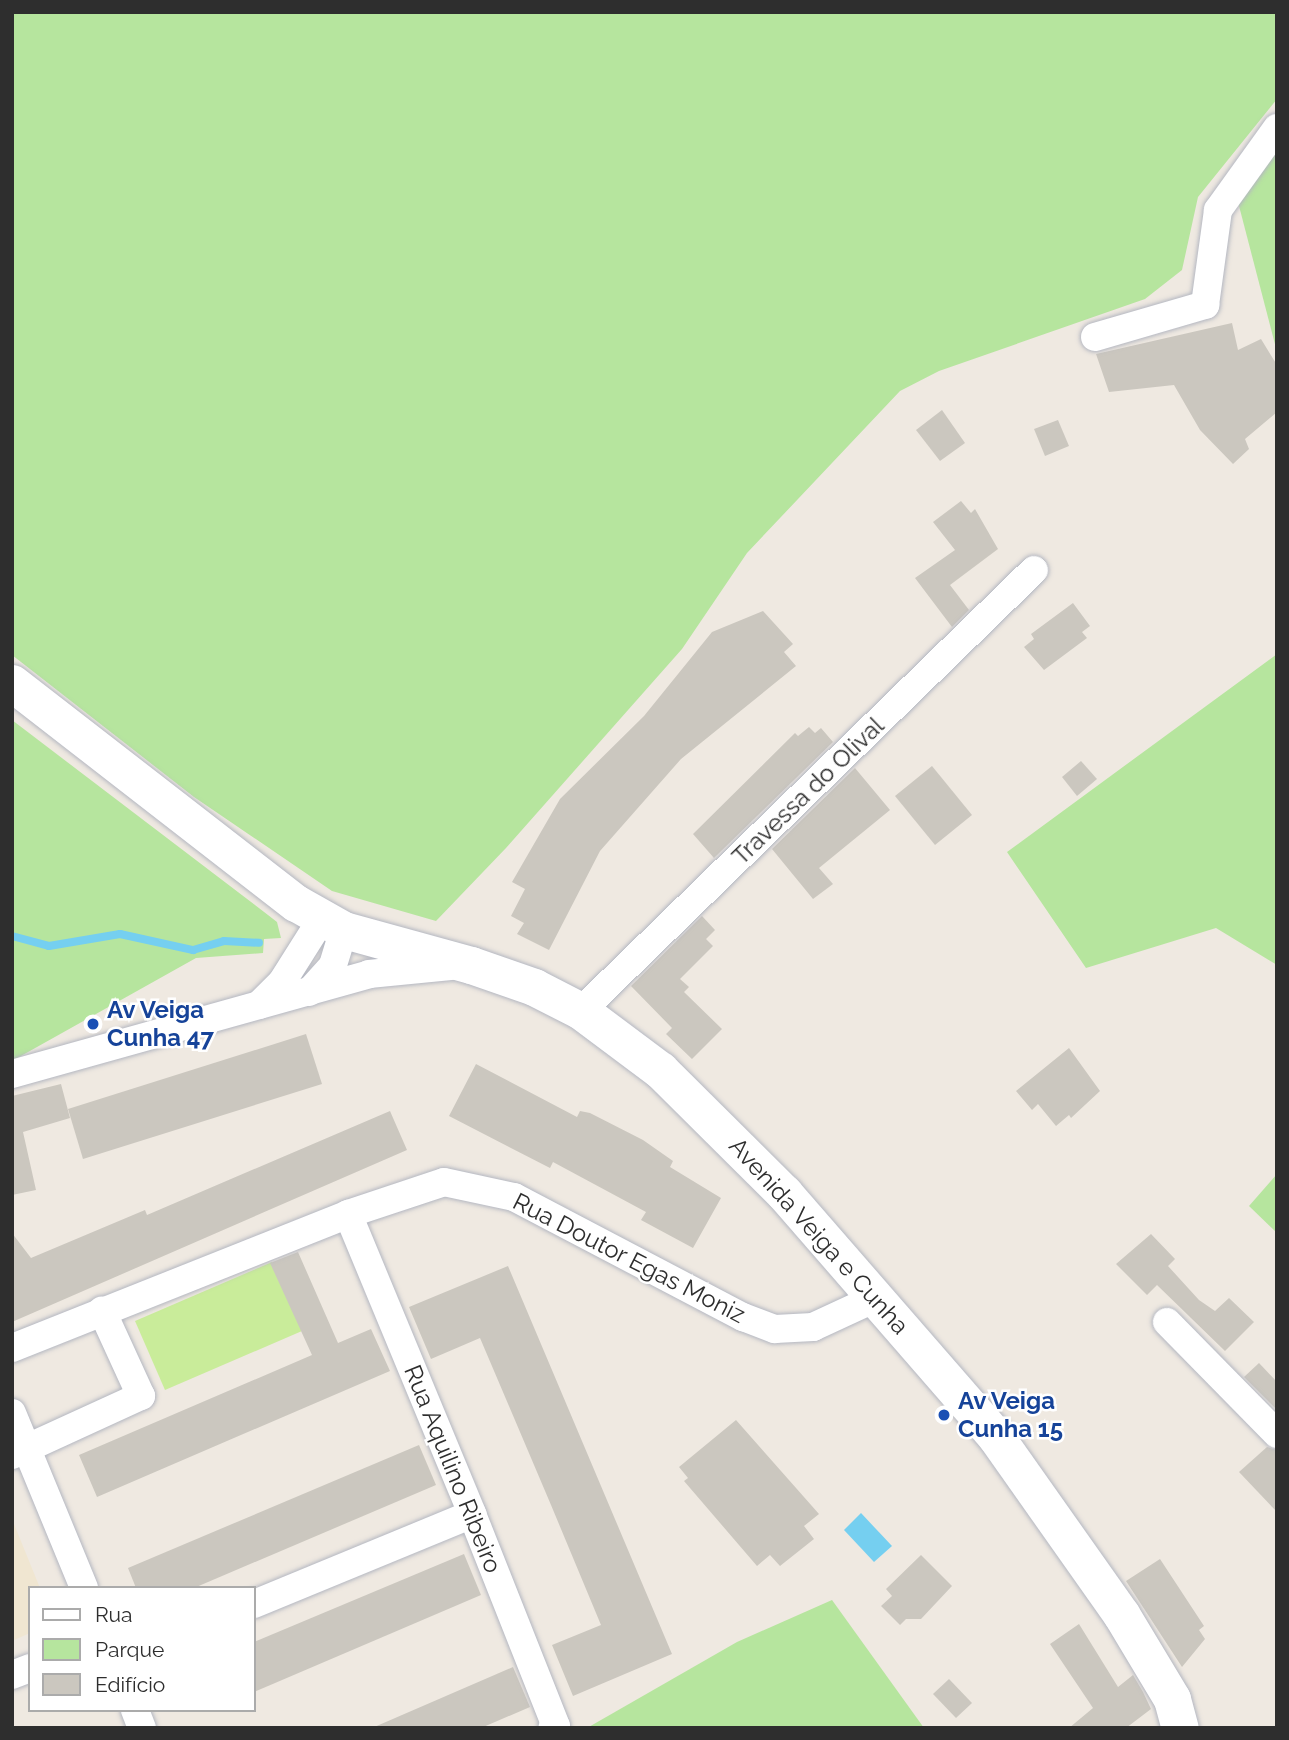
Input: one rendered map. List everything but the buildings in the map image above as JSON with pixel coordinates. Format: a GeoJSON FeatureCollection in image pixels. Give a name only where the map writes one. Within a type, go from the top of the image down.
{"type":"FeatureCollection","features":[{"type":"Feature","properties":{"kind":"street"},"geometry":{"type":"LineString","coordinates":[[1095,337],[1205,305],[1218,210],[1277,128]]}},
{"type":"Feature","properties":{"kind":"street","name":"Travessa do Olival"},"geometry":{"type":"LineString","coordinates":[[581,1011],[1034,570]]}},
{"type":"Feature","properties":{"kind":"street"},"geometry":{"type":"LineString","coordinates":[[12,683],[296,903],[334,924],[471,965]]}},
{"type":"Feature","properties":{"kind":"street"},"geometry":{"type":"LineString","coordinates":[[309,992],[333,965],[334,924]]}},
{"type":"Feature","properties":{"kind":"street"},"geometry":{"type":"LineString","coordinates":[[260,1005],[334,924]]}},
{"type":"Feature","properties":{"kind":"street","name":"Avenida Veiga e Cunha"},"geometry":{"type":"LineString","coordinates":[[12,1074],[369,974],[471,965],[581,1011],[660,1070],[716,1122],[878,1297],[996,1437],[1121,1614],[1171,1699],[1180,1728]]}},
{"type":"Feature","properties":{"kind":"street","name":"Rua Doutor Egas Moniz"},"geometry":{"type":"LineString","coordinates":[[12,1348],[348,1213],[444,1182],[514,1197],[743,1317],[775,1329],[813,1327],[878,1297]]}},
{"type":"Feature","properties":{"kind":"street","name":"Rua Aquilino Ribeiro"},"geometry":{"type":"LineString","coordinates":[[348,1213],[472,1514],[554,1727]]}},
{"type":"Feature","properties":{"kind":"street"},"geometry":{"type":"LineString","coordinates":[[19,1452],[141,1396],[102,1311]]}},
{"type":"Feature","properties":{"kind":"street"},"geometry":{"type":"LineString","coordinates":[[1167,1322],[1277,1434]]}},
{"type":"Feature","properties":{"kind":"street"},"geometry":{"type":"LineString","coordinates":[[12,1413],[19,1452],[83,1586]]}},
{"type":"Feature","properties":{"kind":"street"},"geometry":{"type":"LineString","coordinates":[[256,1603],[472,1514]]}},
{"type":"Feature","properties":{"kind":"shaded area"},"geometry":{"type":"Polygon","coordinates":[[[12,1519],[39,1586],[28,1586],[28,1634],[12,1641],[12,1519]]]}},
{"type":"Feature","properties":{"kind":"green space"},"geometry":{"type":"Polygon","coordinates":[[[14,12],[1277,12],[1277,99],[1198,197],[1182,270],[1145,299],[939,371],[900,391],[747,553],[682,649],[506,848],[436,921],[332,891],[194,797],[12,655],[14,12]]]}},
{"type":"Feature","properties":{"kind":"green space"},"geometry":{"type":"Polygon","coordinates":[[[1277,148],[1277,352],[1238,202],[1277,148]]]}},
{"type":"Feature","properties":{"kind":"green space"},"geometry":{"type":"Polygon","coordinates":[[[1277,654],[1277,965],[1216,928],[1086,968],[1007,852],[1277,654]]]}},
{"type":"Feature","properties":{"kind":"green space"},"geometry":{"type":"Polygon","coordinates":[[[12,720],[277,922],[281,938],[264,939],[263,953],[196,958],[12,1061],[12,720]]]}},
{"type":"Feature","properties":{"kind":"green space"},"geometry":{"type":"Polygon","coordinates":[[[1277,1174],[1277,1233],[1249,1206],[1277,1174]]]}},
{"type":"Feature","properties":{"kind":"green space"},"geometry":{"type":"Polygon","coordinates":[[[272,1262],[302,1331],[165,1390],[135,1321],[272,1262]]]}},
{"type":"Feature","properties":{"kind":"green space"},"geometry":{"type":"Polygon","coordinates":[[[832,1600],[924,1728],[587,1728],[737,1642],[832,1600]]]}},
{"type":"Feature","properties":{"kind":"water"},"geometry":{"type":"Polygon","coordinates":[[[861,1513],[892,1546],[874,1562],[844,1530],[861,1513]]]}},
{"type":"Feature","properties":{"kind":"waterway"},"geometry":{"type":"LineString","coordinates":[[12,936],[49,946],[120,934],[193,950],[224,941],[259,943]]}},
{"type":"Feature","properties":{"kind":"place","name":"Av Veiga Cunha 47"},"geometry":{"type":"Point","coordinates":[93,1024]}},
{"type":"Feature","properties":{"kind":"place","name":"Av Veiga Cunha 15"},"geometry":{"type":"Point","coordinates":[944,1415]}}]}
